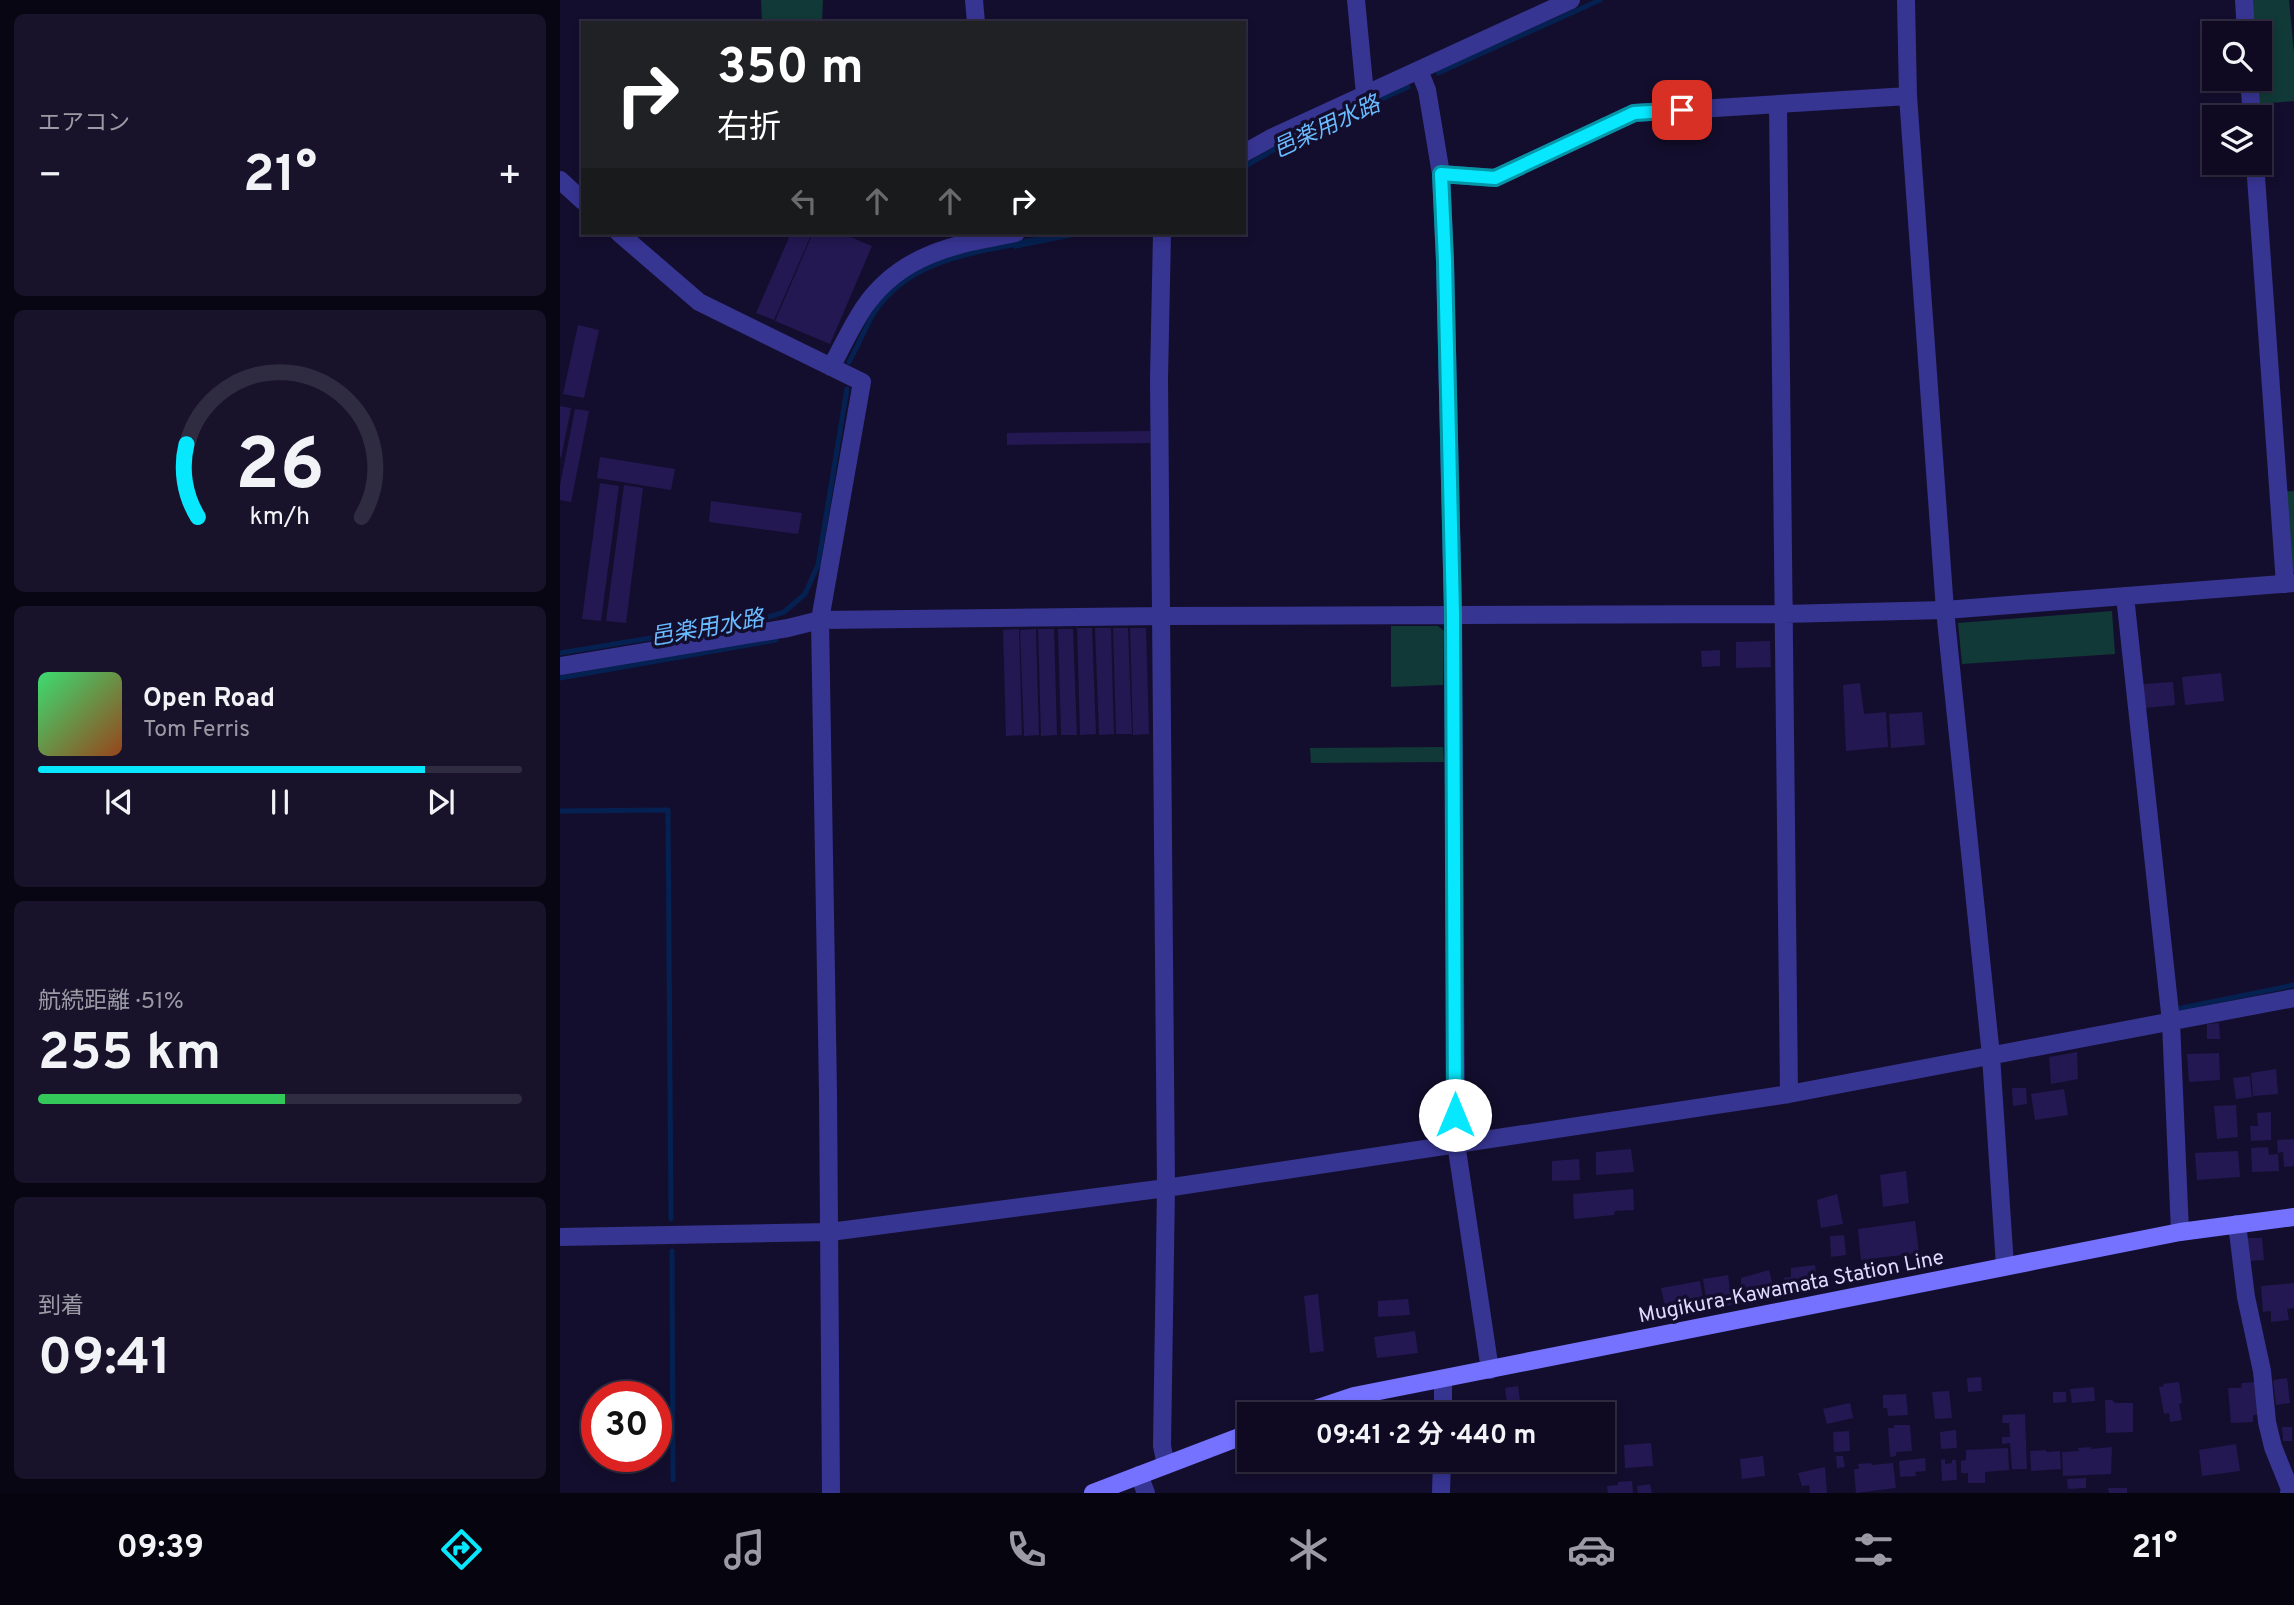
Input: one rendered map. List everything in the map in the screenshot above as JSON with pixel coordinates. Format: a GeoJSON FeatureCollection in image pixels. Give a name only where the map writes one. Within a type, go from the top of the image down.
{"type":"FeatureCollection","features":[{"type":"Feature","properties":{"kind":"main road","name":"Mugikura-Kawamata Station Line"},"geometry":{"type":"LineString","coordinates":[[1336,1402],[1354,1396],[2180,1232],[2294,1217]]}},
{"type":"Feature","properties":{"kind":"main road"},"geometry":{"type":"LineString","coordinates":[[1093,1493],[1237,1438]]}},
{"type":"Feature","properties":{"kind":"street"},"geometry":{"type":"LineString","coordinates":[[974,0],[976,21]]}},
{"type":"Feature","properties":{"kind":"street"},"geometry":{"type":"LineString","coordinates":[[1356,0],[1365,94]]}},
{"type":"Feature","properties":{"kind":"street"},"geometry":{"type":"LineString","coordinates":[[1246,152],[1571,0]]}},
{"type":"Feature","properties":{"kind":"street"},"geometry":{"type":"LineString","coordinates":[[1906,0],[1908,96],[1945,610],[1991,1056],[2005,1266]]}},
{"type":"Feature","properties":{"kind":"street"},"geometry":{"type":"LineString","coordinates":[[2244,0],[2245,21]]}},
{"type":"Feature","properties":{"kind":"street"},"geometry":{"type":"LineString","coordinates":[[1419,69],[1427,90],[1441,174],[1445,261],[1453,614],[1456,1143],[1490,1370]]}},
{"type":"Feature","properties":{"kind":"street"},"geometry":{"type":"LineString","coordinates":[[1441,174],[1495,178],[1634,113],[1908,96]]}},
{"type":"Feature","properties":{"kind":"street"},"geometry":{"type":"LineString","coordinates":[[1778,104],[1789,1094]]}},
{"type":"Feature","properties":{"kind":"street"},"geometry":{"type":"LineString","coordinates":[[560,666],[788,628],[820,620],[1783,614],[1945,610],[2290,583],[2256,175]]}},
{"type":"Feature","properties":{"kind":"street"},"geometry":{"type":"LineString","coordinates":[[560,180],[581,199]]}},
{"type":"Feature","properties":{"kind":"street"},"geometry":{"type":"LineString","coordinates":[[621,235],[699,302],[862,382],[820,620],[830,1232],[831,1493]]}},
{"type":"Feature","properties":{"kind":"street"},"geometry":{"type":"LineString","coordinates":[[831,367],[865,306],[883,285],[902,270],[924,256],[949,246],[1006,235]]}},
{"type":"Feature","properties":{"kind":"street"},"geometry":{"type":"LineString","coordinates":[[1162,235],[1159,379],[1166,1188],[1162,1446],[1166,1465]]}},
{"type":"Feature","properties":{"kind":"street"},"geometry":{"type":"LineString","coordinates":[[2125,597],[2171,1022],[2180,1232]]}},
{"type":"Feature","properties":{"kind":"street"},"geometry":{"type":"LineString","coordinates":[[560,1237],[830,1232],[1166,1188],[1789,1094],[2294,998]]}},
{"type":"Feature","properties":{"kind":"street"},"geometry":{"type":"LineString","coordinates":[[2237,1224],[2246,1297],[2262,1371],[2267,1422],[2287,1491]]}},
{"type":"Feature","properties":{"kind":"street"},"geometry":{"type":"LineString","coordinates":[[1443,1379],[1443,1402]]}},
{"type":"Feature","properties":{"kind":"street"},"geometry":{"type":"LineString","coordinates":[[1441,1493],[1442,1472]]}},
{"type":"Feature","properties":{"kind":"street"},"geometry":{"type":"LineString","coordinates":[[1139,1475],[1146,1493]]}},
{"type":"Feature","properties":{"kind":"green space"},"geometry":{"type":"Polygon","coordinates":[[[761,0],[823,0],[822,21],[762,21],[761,0]]]}},
{"type":"Feature","properties":{"kind":"green space"},"geometry":{"type":"Polygon","coordinates":[[[2251,0],[2289,0],[2294,53],[2294,101],[2258,104],[2257,91],[2272,91],[2272,21],[2252,21],[2251,0]]]}},
{"type":"Feature","properties":{"kind":"green space"},"geometry":{"type":"Polygon","coordinates":[[[2294,491],[2294,573],[2292,573],[2281,492],[2294,491]]]}},
{"type":"Feature","properties":{"kind":"green space"},"geometry":{"type":"Polygon","coordinates":[[[2112,611],[2115,654],[1962,664],[1958,623],[2112,611]]]}},
{"type":"Feature","properties":{"kind":"green space"},"geometry":{"type":"Polygon","coordinates":[[[1391,626],[1438,626],[1444,631],[1443,685],[1391,687],[1391,626]]]}},
{"type":"Feature","properties":{"kind":"green space"},"geometry":{"type":"Polygon","coordinates":[[[1443,747],[1444,762],[1311,763],[1310,748],[1443,747]]]}},
{"type":"Feature","properties":{"kind":"water"},"geometry":{"type":"Polygon","coordinates":[[[1047,235],[1079,236],[1014,249],[1013,241],[1047,235]]]}},
{"type":"Feature","properties":{"kind":"building"},"geometry":{"type":"Polygon","coordinates":[[[790,235],[811,235],[774,320],[756,313],[790,235]]]}},
{"type":"Feature","properties":{"kind":"building"},"geometry":{"type":"Polygon","coordinates":[[[812,235],[846,235],[872,246],[830,344],[775,321],[812,235]]]}},
{"type":"Feature","properties":{"kind":"building"},"geometry":{"type":"Polygon","coordinates":[[[578,325],[599,330],[584,398],[563,394],[578,325]]]}},
{"type":"Feature","properties":{"kind":"building"},"geometry":{"type":"Polygon","coordinates":[[[560,406],[571,408],[561,458],[560,457],[560,406]]]}},
{"type":"Feature","properties":{"kind":"building"},"geometry":{"type":"Polygon","coordinates":[[[575,409],[589,411],[571,502],[560,500],[560,485],[575,409]]]}},
{"type":"Feature","properties":{"kind":"building"},"geometry":{"type":"Polygon","coordinates":[[[1150,431],[1150,443],[1007,445],[1007,433],[1150,431]]]}},
{"type":"Feature","properties":{"kind":"building"},"geometry":{"type":"Polygon","coordinates":[[[600,457],[675,469],[671,490],[597,478],[600,457]]]}},
{"type":"Feature","properties":{"kind":"building"},"geometry":{"type":"Polygon","coordinates":[[[600,483],[619,486],[601,621],[582,619],[600,483]]]}},
{"type":"Feature","properties":{"kind":"building"},"geometry":{"type":"Polygon","coordinates":[[[624,485],[643,488],[626,623],[606,621],[624,485]]]}},
{"type":"Feature","properties":{"kind":"building"},"geometry":{"type":"Polygon","coordinates":[[[711,501],[802,513],[798,534],[709,522],[711,501]]]}},
{"type":"Feature","properties":{"kind":"building"},"geometry":{"type":"Polygon","coordinates":[[[1077,628],[1092,628],[1096,734],[1080,735],[1077,628]]]}},
{"type":"Feature","properties":{"kind":"building"},"geometry":{"type":"Polygon","coordinates":[[[1095,628],[1111,628],[1114,734],[1099,735],[1095,628]]]}},
{"type":"Feature","properties":{"kind":"building"},"geometry":{"type":"Polygon","coordinates":[[[1113,628],[1128,628],[1132,734],[1116,734],[1113,628]]]}},
{"type":"Feature","properties":{"kind":"building"},"geometry":{"type":"Polygon","coordinates":[[[1130,628],[1146,628],[1149,734],[1133,735],[1130,628]]]}},
{"type":"Feature","properties":{"kind":"building"},"geometry":{"type":"Polygon","coordinates":[[[1019,629],[1022,735],[1006,736],[1003,630],[1019,629]]]}},
{"type":"Feature","properties":{"kind":"building"},"geometry":{"type":"Polygon","coordinates":[[[1036,629],[1039,735],[1024,736],[1020,630],[1036,629]]]}},
{"type":"Feature","properties":{"kind":"building"},"geometry":{"type":"Polygon","coordinates":[[[1038,629],[1054,629],[1057,735],[1041,736],[1038,629]]]}},
{"type":"Feature","properties":{"kind":"building"},"geometry":{"type":"Polygon","coordinates":[[[1058,629],[1073,629],[1077,735],[1061,735],[1058,629]]]}},
{"type":"Feature","properties":{"kind":"building"},"geometry":{"type":"Polygon","coordinates":[[[1770,641],[1771,667],[1736,668],[1736,642],[1770,641]]]}},
{"type":"Feature","properties":{"kind":"building"},"geometry":{"type":"Polygon","coordinates":[[[1720,650],[1720,666],[1702,667],[1701,651],[1720,650]]]}},
{"type":"Feature","properties":{"kind":"building"},"geometry":{"type":"Polygon","coordinates":[[[2221,673],[2224,701],[2185,705],[2182,677],[2221,673]]]}},
{"type":"Feature","properties":{"kind":"building"},"geometry":{"type":"Polygon","coordinates":[[[2173,682],[2175,705],[2146,708],[2142,684],[2173,682]]]}},
{"type":"Feature","properties":{"kind":"building"},"geometry":{"type":"Polygon","coordinates":[[[1860,683],[1864,714],[1886,712],[1888,747],[1846,751],[1843,685],[1860,683]]]}},
{"type":"Feature","properties":{"kind":"building"},"geometry":{"type":"Polygon","coordinates":[[[1922,712],[1925,745],[1891,748],[1889,714],[1922,712]]]}},
{"type":"Feature","properties":{"kind":"building"},"geometry":{"type":"Polygon","coordinates":[[[2219,1023],[2220,1039],[2207,1039],[2207,1024],[2219,1023]]]}},
{"type":"Feature","properties":{"kind":"building"},"geometry":{"type":"Polygon","coordinates":[[[2077,1052],[2078,1079],[2051,1084],[2049,1057],[2077,1052]]]}},
{"type":"Feature","properties":{"kind":"building"},"geometry":{"type":"Polygon","coordinates":[[[2219,1053],[2220,1080],[2189,1082],[2187,1054],[2219,1053]]]}},
{"type":"Feature","properties":{"kind":"building"},"geometry":{"type":"Polygon","coordinates":[[[2276,1069],[2278,1094],[2253,1096],[2251,1073],[2276,1069]]]}},
{"type":"Feature","properties":{"kind":"building"},"geometry":{"type":"Polygon","coordinates":[[[2250,1076],[2252,1097],[2236,1099],[2233,1078],[2250,1076]]]}},
{"type":"Feature","properties":{"kind":"building"},"geometry":{"type":"Polygon","coordinates":[[[2012,1088],[2026,1088],[2027,1104],[2013,1106],[2012,1088]]]}},
{"type":"Feature","properties":{"kind":"building"},"geometry":{"type":"Polygon","coordinates":[[[2064,1089],[2068,1115],[2035,1120],[2031,1094],[2064,1089]]]}},
{"type":"Feature","properties":{"kind":"building"},"geometry":{"type":"Polygon","coordinates":[[[2236,1105],[2238,1137],[2217,1139],[2214,1106],[2236,1105]]]}},
{"type":"Feature","properties":{"kind":"building"},"geometry":{"type":"Polygon","coordinates":[[[2271,1112],[2271,1140],[2251,1141],[2250,1126],[2258,1126],[2257,1113],[2271,1112]]]}},
{"type":"Feature","properties":{"kind":"building"},"geometry":{"type":"Polygon","coordinates":[[[2294,1139],[2294,1166],[2284,1167],[2283,1152],[2278,1153],[2277,1140],[2294,1139]]]}},
{"type":"Feature","properties":{"kind":"building"},"geometry":{"type":"Polygon","coordinates":[[[2268,1147],[2269,1155],[2278,1154],[2279,1171],[2252,1172],[2251,1148],[2268,1147]]]}},
{"type":"Feature","properties":{"kind":"building"},"geometry":{"type":"Polygon","coordinates":[[[1631,1149],[1634,1172],[1596,1175],[1596,1152],[1631,1149]]]}},
{"type":"Feature","properties":{"kind":"building"},"geometry":{"type":"Polygon","coordinates":[[[2238,1151],[2240,1177],[2197,1180],[2195,1153],[2238,1151]]]}},
{"type":"Feature","properties":{"kind":"building"},"geometry":{"type":"Polygon","coordinates":[[[1579,1159],[1580,1180],[1552,1181],[1552,1161],[1579,1159]]]}},
{"type":"Feature","properties":{"kind":"building"},"geometry":{"type":"Polygon","coordinates":[[[1906,1171],[1909,1203],[1883,1207],[1880,1175],[1906,1171]]]}},
{"type":"Feature","properties":{"kind":"building"},"geometry":{"type":"Polygon","coordinates":[[[1633,1189],[1634,1210],[1574,1219],[1573,1194],[1633,1189]]]}},
{"type":"Feature","properties":{"kind":"building"},"geometry":{"type":"Polygon","coordinates":[[[1837,1194],[1843,1224],[1821,1228],[1817,1200],[1837,1194]]]}},
{"type":"Feature","properties":{"kind":"building"},"geometry":{"type":"Polygon","coordinates":[[[1915,1221],[1919,1253],[1861,1260],[1858,1229],[1915,1221]]]}},
{"type":"Feature","properties":{"kind":"building"},"geometry":{"type":"Polygon","coordinates":[[[1844,1235],[1846,1255],[1831,1257],[1830,1236],[1844,1235]]]}},
{"type":"Feature","properties":{"kind":"building"},"geometry":{"type":"Polygon","coordinates":[[[2247,1238],[2262,1238],[2264,1260],[2249,1261],[2247,1238]]]}},
{"type":"Feature","properties":{"kind":"building"},"geometry":{"type":"Polygon","coordinates":[[[1815,1265],[1818,1287],[1786,1294],[1784,1278],[1791,1277],[1791,1268],[1815,1265]]]}},
{"type":"Feature","properties":{"kind":"building"},"geometry":{"type":"Polygon","coordinates":[[[1769,1270],[1775,1295],[1748,1302],[1746,1291],[1741,1292],[1741,1278],[1769,1270]]]}},
{"type":"Feature","properties":{"kind":"building"},"geometry":{"type":"Polygon","coordinates":[[[1728,1275],[1732,1305],[1708,1310],[1703,1279],[1728,1275]]]}},
{"type":"Feature","properties":{"kind":"building"},"geometry":{"type":"Polygon","coordinates":[[[1700,1281],[1705,1312],[1668,1320],[1661,1288],[1700,1281]]]}},
{"type":"Feature","properties":{"kind":"building"},"geometry":{"type":"Polygon","coordinates":[[[2294,1283],[2294,1308],[2287,1309],[2289,1320],[2271,1322],[2271,1311],[2263,1312],[2261,1286],[2294,1283]]]}},
{"type":"Feature","properties":{"kind":"building"},"geometry":{"type":"Polygon","coordinates":[[[1318,1294],[1324,1351],[1310,1353],[1304,1296],[1318,1294]]]}},
{"type":"Feature","properties":{"kind":"building"},"geometry":{"type":"Polygon","coordinates":[[[1408,1299],[1410,1315],[1378,1317],[1378,1301],[1408,1299]]]}},
{"type":"Feature","properties":{"kind":"building"},"geometry":{"type":"Polygon","coordinates":[[[1415,1331],[1418,1353],[1377,1358],[1374,1337],[1415,1331]]]}},
{"type":"Feature","properties":{"kind":"building"},"geometry":{"type":"Polygon","coordinates":[[[1981,1377],[1982,1391],[1968,1392],[1967,1378],[1981,1377]]]}},
{"type":"Feature","properties":{"kind":"building"},"geometry":{"type":"Polygon","coordinates":[[[2287,1378],[2290,1403],[2276,1405],[2273,1380],[2287,1378]]]}},
{"type":"Feature","properties":{"kind":"building"},"geometry":{"type":"Polygon","coordinates":[[[2179,1382],[2182,1420],[2170,1422],[2169,1413],[2164,1414],[2159,1387],[2179,1382]]]}},
{"type":"Feature","properties":{"kind":"building"},"geometry":{"type":"Polygon","coordinates":[[[2257,1382],[2259,1415],[2253,1415],[2253,1422],[2231,1423],[2228,1388],[2241,1388],[2242,1383],[2257,1382]]]}},
{"type":"Feature","properties":{"kind":"building"},"geometry":{"type":"Polygon","coordinates":[[[1518,1386],[1520,1401],[1507,1402],[1505,1388],[1518,1386]]]}},
{"type":"Feature","properties":{"kind":"building"},"geometry":{"type":"Polygon","coordinates":[[[2094,1387],[2095,1401],[2072,1403],[2070,1389],[2094,1387]]]}},
{"type":"Feature","properties":{"kind":"building"},"geometry":{"type":"Polygon","coordinates":[[[1949,1391],[1952,1418],[1935,1419],[1932,1392],[1949,1391]]]}},
{"type":"Feature","properties":{"kind":"building"},"geometry":{"type":"Polygon","coordinates":[[[2053,1392],[2066,1392],[2066,1402],[2053,1403],[2053,1392]]]}},
{"type":"Feature","properties":{"kind":"building"},"geometry":{"type":"Polygon","coordinates":[[[1906,1394],[1908,1415],[1888,1416],[1887,1408],[1883,1408],[1883,1395],[1906,1394]]]}},
{"type":"Feature","properties":{"kind":"building"},"geometry":{"type":"Polygon","coordinates":[[[2105,1400],[2133,1403],[2133,1432],[2106,1433],[2105,1400]]]}},
{"type":"Feature","properties":{"kind":"building"},"geometry":{"type":"Polygon","coordinates":[[[1850,1403],[1853,1418],[1827,1424],[1823,1409],[1850,1403]]]}},
{"type":"Feature","properties":{"kind":"building"},"geometry":{"type":"Polygon","coordinates":[[[2025,1414],[2027,1469],[2012,1469],[2010,1443],[2002,1444],[2002,1437],[2010,1437],[2009,1423],[2002,1423],[2003,1415],[2025,1414]]]}},
{"type":"Feature","properties":{"kind":"building"},"geometry":{"type":"Polygon","coordinates":[[[1894,1425],[1910,1425],[1912,1451],[1896,1452],[1896,1456],[1890,1457],[1888,1428],[1894,1428],[1894,1425]]]}},
{"type":"Feature","properties":{"kind":"building"},"geometry":{"type":"Polygon","coordinates":[[[2282,1427],[2292,1427],[2292,1441],[2283,1441],[2282,1427]]]}},
{"type":"Feature","properties":{"kind":"building"},"geometry":{"type":"Polygon","coordinates":[[[1956,1430],[1957,1448],[1941,1449],[1940,1432],[1956,1430]]]}},
{"type":"Feature","properties":{"kind":"building"},"geometry":{"type":"Polygon","coordinates":[[[1849,1431],[1850,1451],[1834,1452],[1833,1432],[1849,1431]]]}},
{"type":"Feature","properties":{"kind":"building"},"geometry":{"type":"Polygon","coordinates":[[[1651,1443],[1653,1466],[1625,1468],[1624,1445],[1651,1443]]]}},
{"type":"Feature","properties":{"kind":"building"},"geometry":{"type":"Polygon","coordinates":[[[2236,1444],[2240,1471],[2202,1476],[2199,1450],[2236,1444]]]}},
{"type":"Feature","properties":{"kind":"building"},"geometry":{"type":"Polygon","coordinates":[[[2112,1447],[2111,1474],[2063,1476],[2062,1452],[2112,1447]]]}},
{"type":"Feature","properties":{"kind":"building"},"geometry":{"type":"Polygon","coordinates":[[[2008,1448],[2009,1470],[1985,1472],[1985,1483],[1968,1483],[1968,1473],[1961,1473],[1961,1461],[1966,1460],[1966,1450],[2008,1448]]]}},
{"type":"Feature","properties":{"kind":"building"},"geometry":{"type":"Polygon","coordinates":[[[2030,1451],[2060,1451],[2061,1469],[2031,1471],[2030,1451]]]}},
{"type":"Feature","properties":{"kind":"building"},"geometry":{"type":"Polygon","coordinates":[[[1763,1456],[1765,1476],[1742,1479],[1740,1459],[1763,1456]]]}},
{"type":"Feature","properties":{"kind":"building"},"geometry":{"type":"Polygon","coordinates":[[[1836,1456],[1843,1456],[1845,1467],[1837,1468],[1836,1456]]]}},
{"type":"Feature","properties":{"kind":"building"},"geometry":{"type":"Polygon","coordinates":[[[1925,1458],[1926,1471],[1915,1472],[1916,1476],[1900,1477],[1899,1461],[1925,1458]]]}},
{"type":"Feature","properties":{"kind":"building"},"geometry":{"type":"Polygon","coordinates":[[[1945,1459],[1945,1464],[1956,1460],[1957,1480],[1942,1481],[1941,1460],[1945,1459]]]}},
{"type":"Feature","properties":{"kind":"building"},"geometry":{"type":"Polygon","coordinates":[[[1893,1463],[1896,1488],[1856,1493],[1854,1469],[1859,1469],[1858,1464],[1893,1463]]]}},
{"type":"Feature","properties":{"kind":"building"},"geometry":{"type":"Polygon","coordinates":[[[1825,1467],[1827,1493],[1810,1493],[1809,1485],[1802,1486],[1798,1473],[1825,1467]]]}},
{"type":"Feature","properties":{"kind":"building"},"geometry":{"type":"Polygon","coordinates":[[[2086,1478],[2086,1488],[2068,1489],[2067,1479],[2086,1478]]]}},
{"type":"Feature","properties":{"kind":"building"},"geometry":{"type":"Polygon","coordinates":[[[1632,1481],[1633,1493],[1608,1493],[1607,1486],[1632,1481]]]}},
{"type":"Feature","properties":{"kind":"building"},"geometry":{"type":"Polygon","coordinates":[[[1650,1484],[1652,1493],[1638,1493],[1637,1486],[1650,1484]]]}},
{"type":"Feature","properties":{"kind":"building"},"geometry":{"type":"Polygon","coordinates":[[[2108,1488],[2127,1488],[2127,1493],[2109,1493],[2108,1488]]]}},
{"type":"Feature","properties":{"kind":"waterway","name":"邑楽用水路"},"geometry":{"type":"LineString","coordinates":[[1438,73],[1600,0]]}},
{"type":"Feature","properties":{"kind":"waterway","name":"邑楽用水路"},"geometry":{"type":"LineString","coordinates":[[1246,166],[1285,143],[1408,87]]}},
{"type":"Feature","properties":{"kind":"waterway","name":"邑楽用水路"},"geometry":{"type":"LineString","coordinates":[[849,362],[874,313],[902,283],[919,272],[957,257],[1018,244]]}},
{"type":"Feature","properties":{"kind":"waterway","name":"邑楽用水路"},"geometry":{"type":"LineString","coordinates":[[560,653],[759,620],[784,612],[805,594],[818,565],[847,389]]}},
{"type":"Feature","properties":{"kind":"waterway"},"geometry":{"type":"LineString","coordinates":[[560,678],[776,640]]}},
{"type":"Feature","properties":{"kind":"waterway"},"geometry":{"type":"LineString","coordinates":[[560,811],[668,810],[671,1219]]}},
{"type":"Feature","properties":{"kind":"waterway"},"geometry":{"type":"LineString","coordinates":[[2177,1009],[2294,985]]}},
{"type":"Feature","properties":{"kind":"waterway"},"geometry":{"type":"LineString","coordinates":[[672,1251],[673,1480]]}},
{"type":"Feature","properties":{"kind":"route"},"geometry":{"type":"LineString","coordinates":[[1455,1115],[1453,614],[1441,174],[1495,178],[1634,113],[1682,110]]}}]}
